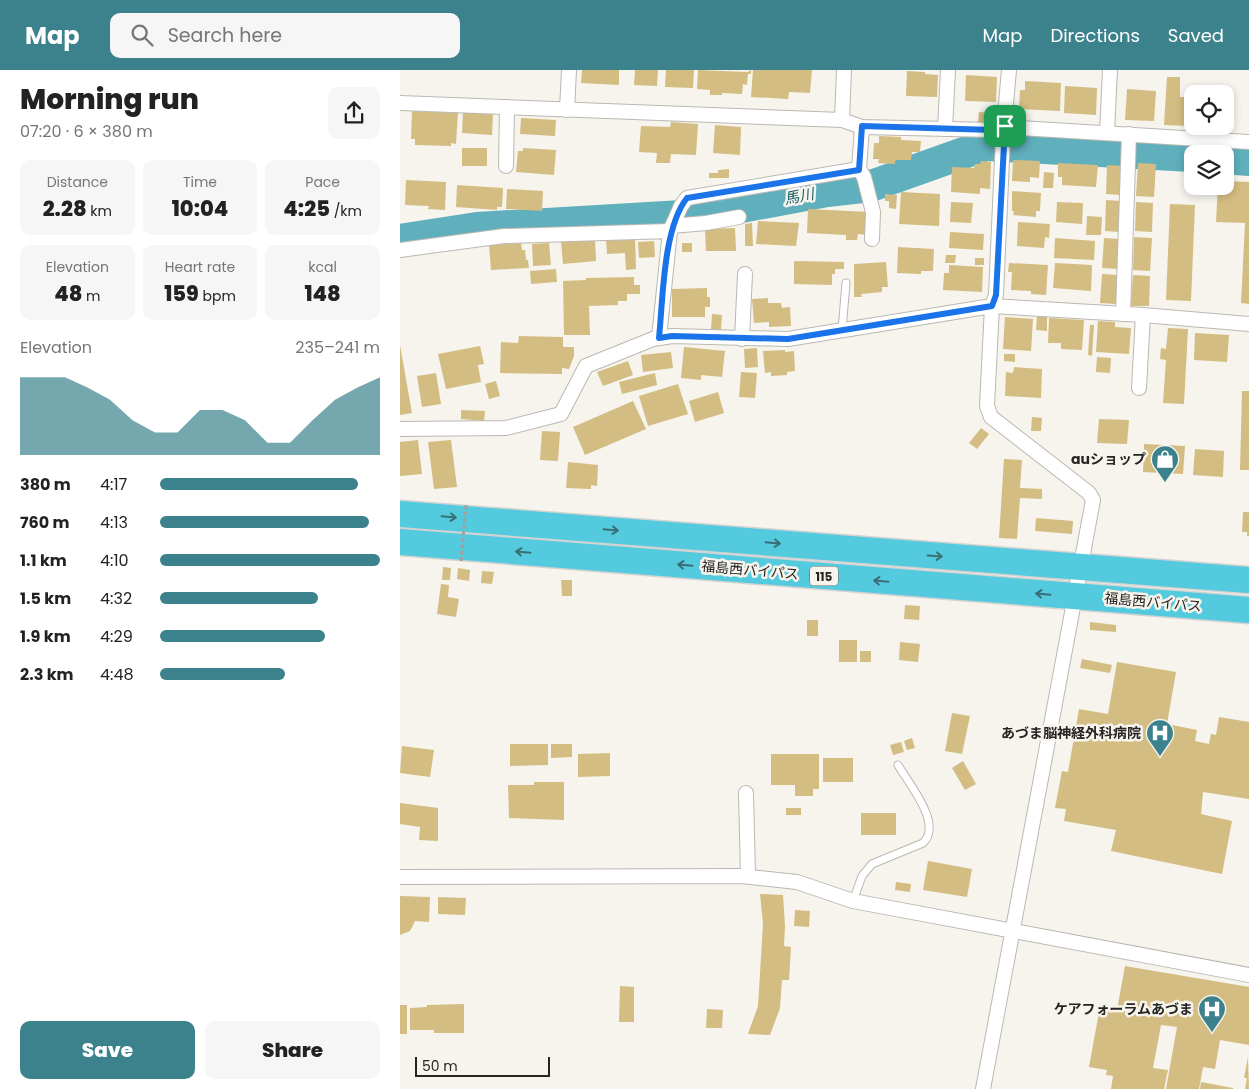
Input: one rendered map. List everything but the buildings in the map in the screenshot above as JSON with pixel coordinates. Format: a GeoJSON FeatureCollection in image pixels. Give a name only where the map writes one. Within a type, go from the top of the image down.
{"type":"FeatureCollection","features":[{"type":"Feature","properties":{"kind":"highway","name":"福島西バイパス"},"geometry":{"type":"LineString","coordinates":[[400,514],[1249,580]]}},
{"type":"Feature","properties":{"kind":"highway","name":"福島西バイパス"},"geometry":{"type":"LineString","coordinates":[[400,542],[1249,610]]}},
{"type":"Feature","properties":{"kind":"street"},"geometry":{"type":"LineString","coordinates":[[567,110],[569,70]]}},
{"type":"Feature","properties":{"kind":"street"},"geometry":{"type":"LineString","coordinates":[[842,120],[844,70]]}},
{"type":"Feature","properties":{"kind":"street"},"geometry":{"type":"LineString","coordinates":[[945,129],[948,70]]}},
{"type":"Feature","properties":{"kind":"street"},"geometry":{"type":"LineString","coordinates":[[983,1089],[1011,932],[1077,596],[1093,500],[1089,493],[991,417],[988,406],[992,306],[996,295],[1008,70]]}},
{"type":"Feature","properties":{"kind":"street"},"geometry":{"type":"LineString","coordinates":[[1107,133],[1110,70]]}},
{"type":"Feature","properties":{"kind":"street"},"geometry":{"type":"LineString","coordinates":[[400,103],[842,120],[862,126],[993,130],[1004,132],[1107,133],[1129,139],[1249,142]]}},
{"type":"Feature","properties":{"kind":"street"},"geometry":{"type":"LineString","coordinates":[[506,166],[507,107]]}},
{"type":"Feature","properties":{"kind":"street"},"geometry":{"type":"LineString","coordinates":[[862,126],[862,173],[873,212],[872,239]]}},
{"type":"Feature","properties":{"kind":"street"},"geometry":{"type":"LineString","coordinates":[[1123,314],[1129,139]]}},
{"type":"Feature","properties":{"kind":"street"},"geometry":{"type":"LineString","coordinates":[[659,338],[672,226],[681,206],[687,198],[862,173]]}},
{"type":"Feature","properties":{"kind":"street"},"geometry":{"type":"LineString","coordinates":[[400,250],[504,236],[672,226],[706,223],[739,217]]}},
{"type":"Feature","properties":{"kind":"street"},"geometry":{"type":"LineString","coordinates":[[742,339],[745,274]]}},
{"type":"Feature","properties":{"kind":"street"},"geometry":{"type":"LineString","coordinates":[[400,429],[506,428],[561,414],[586,366],[620,351],[659,338],[672,336],[788,339],[992,306],[1144,315],[1249,324]]}},
{"type":"Feature","properties":{"kind":"street"},"geometry":{"type":"LineString","coordinates":[[1139,388],[1144,315]]}},
{"type":"Feature","properties":{"kind":"street"},"geometry":{"type":"LineString","coordinates":[[746,793],[748,876]]}},
{"type":"Feature","properties":{"kind":"street"},"geometry":{"type":"LineString","coordinates":[[400,877],[748,876],[797,882],[853,901],[1249,976]]}},
{"type":"Feature","properties":{"kind":"lane"},"geometry":{"type":"LineString","coordinates":[[842,330],[846,283]]}},
{"type":"Feature","properties":{"kind":"lane"},"geometry":{"type":"LineString","coordinates":[[853,901],[862,876],[872,864],[914,847],[928,838],[931,829],[929,818],[898,765]]}},
{"type":"Feature","properties":{"kind":"path"},"geometry":{"type":"LineString","coordinates":[[461,561],[466,505]]}},
{"type":"Feature","properties":{"kind":"waterway","name":"馬川"},"geometry":{"type":"LineString","coordinates":[[400,240],[477,228],[699,215],[827,191],[871,186],[986,145],[1184,156]]}},
{"type":"Feature","properties":{"kind":"waterway","name":"馬川"},"geometry":{"type":"LineString","coordinates":[[1234,159],[1249,160]]}},
{"type":"Feature","properties":{"kind":"place","name":"auショップ"},"geometry":{"type":"Point","coordinates":[1165,483]}},
{"type":"Feature","properties":{"kind":"place","name":"あづま脳神経外科病院"},"geometry":{"type":"Point","coordinates":[1160,757]}},
{"type":"Feature","properties":{"kind":"place","name":"ケアフォーラムあづま"},"geometry":{"type":"Point","coordinates":[1212,1033]}},
{"type":"Feature","properties":{"kind":"route"},"geometry":{"type":"LineString","coordinates":[[862,126],[993,130],[1005,126],[996,295],[992,306],[788,339],[672,336],[659,338],[670,231],[681,206],[687,198],[859,170],[862,126]]}}]}
